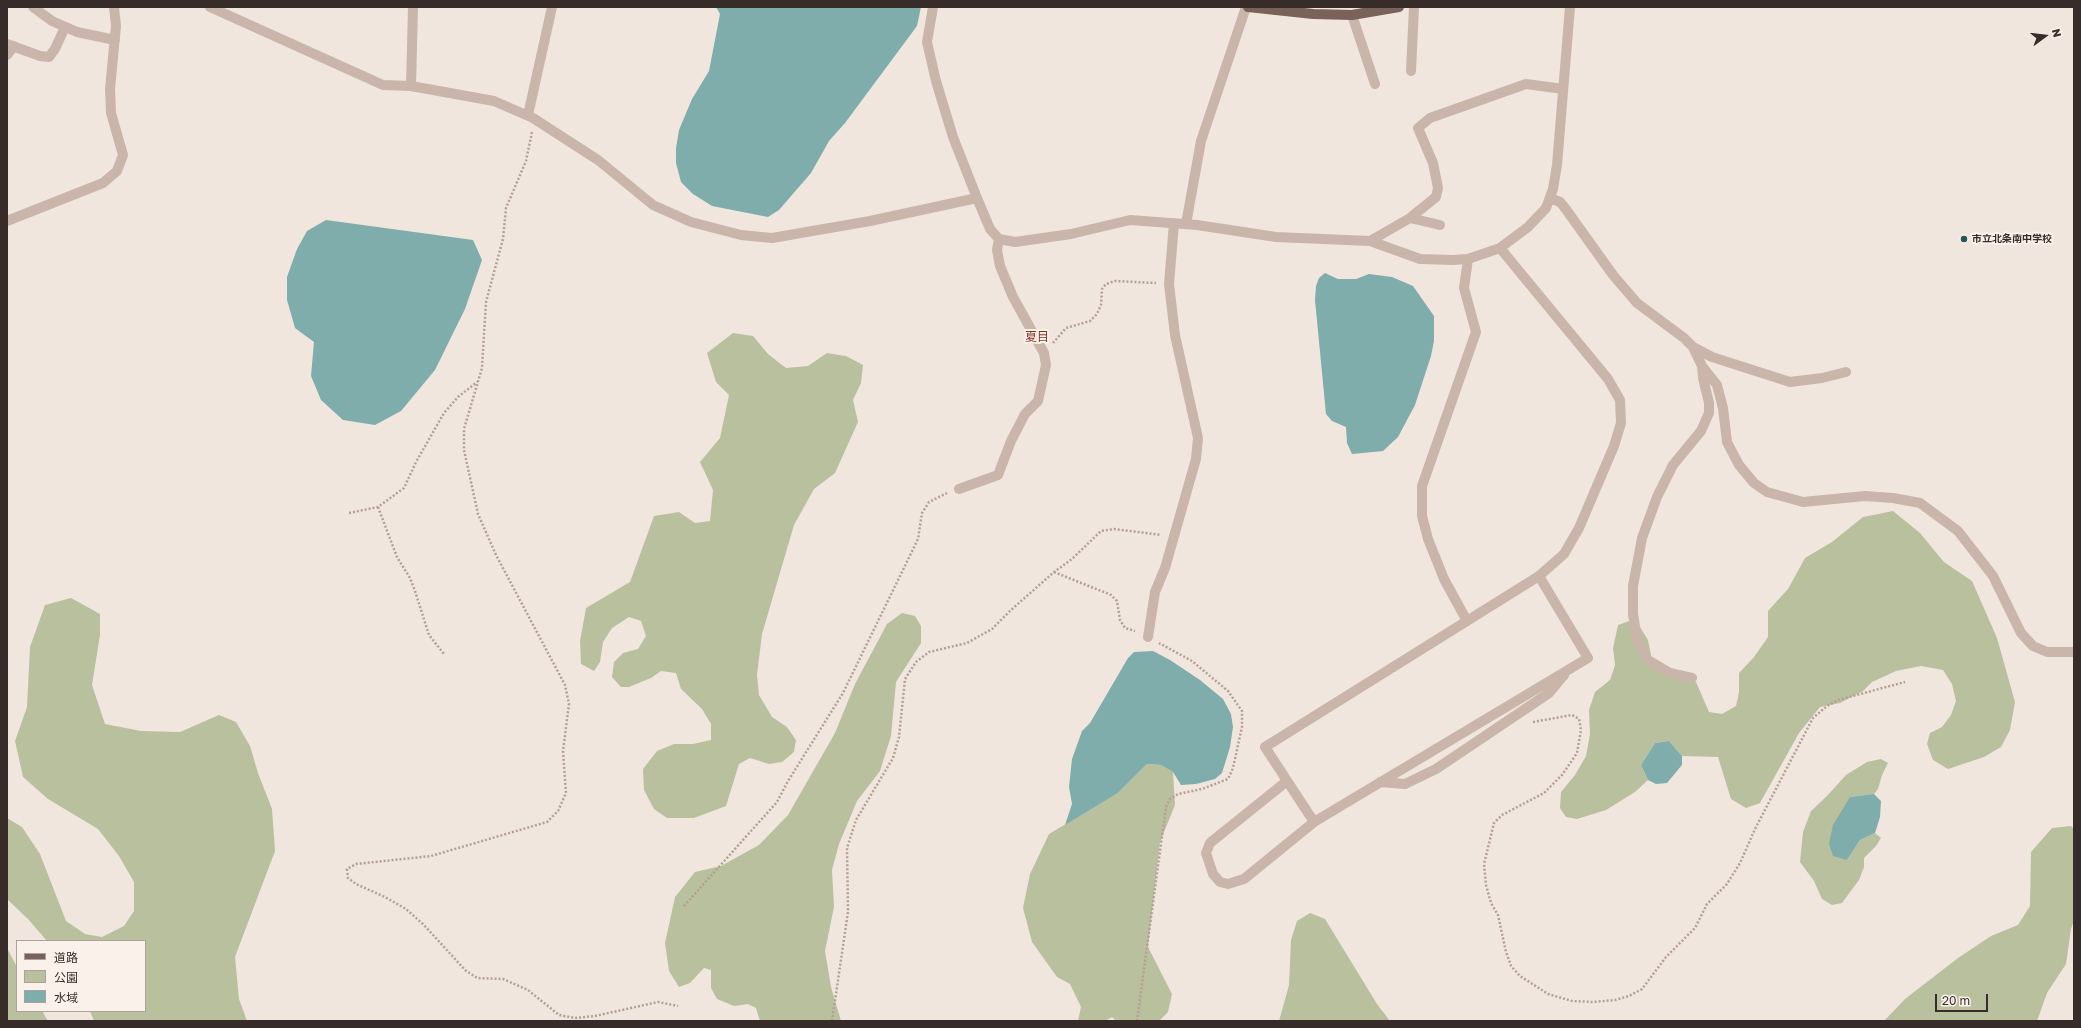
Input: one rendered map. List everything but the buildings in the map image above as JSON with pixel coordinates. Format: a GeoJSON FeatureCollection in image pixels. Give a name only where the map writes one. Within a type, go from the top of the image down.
{"type":"FeatureCollection","features":[{"type":"Feature","properties":{"kind":"main road"},"geometry":{"type":"LineString","coordinates":[[1247,7],[1314,10],[1352,15],[1399,7]]}},
{"type":"Feature","properties":{"kind":"street"},"geometry":{"type":"LineString","coordinates":[[33,7],[52,21],[77,32],[115,40]]}},
{"type":"Feature","properties":{"kind":"street"},"geometry":{"type":"LineString","coordinates":[[7,221],[103,183],[116,171],[122,155],[111,107],[110,89],[116,26],[114,7]]}},
{"type":"Feature","properties":{"kind":"street"},"geometry":{"type":"LineString","coordinates":[[210,7],[384,85],[411,86],[494,101],[530,117],[598,160],[653,205],[691,222],[741,235],[772,238],[870,221],[977,198]]}},
{"type":"Feature","properties":{"kind":"street"},"geometry":{"type":"LineString","coordinates":[[411,86],[413,7]]}},
{"type":"Feature","properties":{"kind":"street"},"geometry":{"type":"LineString","coordinates":[[530,117],[552,7]]}},
{"type":"Feature","properties":{"kind":"street"},"geometry":{"type":"LineString","coordinates":[[933,7],[927,42],[953,137],[990,229],[999,239],[1015,242],[1071,234],[1130,220],[1186,224],[1276,237],[1370,241],[1420,259],[1468,259],[1500,248],[1528,228],[1546,208],[1553,189],[1557,165],[1570,7]]}},
{"type":"Feature","properties":{"kind":"street"},"geometry":{"type":"LineString","coordinates":[[1186,224],[1201,141],[1247,7]]}},
{"type":"Feature","properties":{"kind":"street"},"geometry":{"type":"LineString","coordinates":[[1411,70],[1414,7]]}},
{"type":"Feature","properties":{"kind":"street"},"geometry":{"type":"LineString","coordinates":[[1352,15],[1375,84]]}},
{"type":"Feature","properties":{"kind":"street"},"geometry":{"type":"LineString","coordinates":[[7,54],[10,45],[40,56],[49,57],[55,49],[65,27]]}},
{"type":"Feature","properties":{"kind":"street"},"geometry":{"type":"LineString","coordinates":[[1370,241],[1410,218],[1436,197],[1438,188],[1433,163],[1418,128],[1430,118],[1526,84],[1563,89]]}},
{"type":"Feature","properties":{"kind":"street"},"geometry":{"type":"LineString","coordinates":[[1550,198],[1560,202],[1565,208],[1613,275],[1637,303],[1684,338],[1693,347],[1712,357],[1790,382],[1822,378],[1846,372]]}},
{"type":"Feature","properties":{"kind":"street"},"geometry":{"type":"LineString","coordinates":[[1410,218],[1440,225]]}},
{"type":"Feature","properties":{"kind":"street"},"geometry":{"type":"LineString","coordinates":[[1148,637],[1155,592],[1165,568],[1196,459],[1198,438],[1175,335],[1168,284],[1174,223]]}},
{"type":"Feature","properties":{"kind":"street"},"geometry":{"type":"LineString","coordinates":[[958,489],[998,476],[1011,441],[1025,414],[1038,401],[1046,365],[1044,353],[1013,297],[1000,266],[997,250],[999,239]]}},
{"type":"Feature","properties":{"kind":"street"},"geometry":{"type":"LineString","coordinates":[[1314,822],[1265,747],[1539,576],[1564,554],[1579,528],[1614,446],[1621,423],[1620,400],[1608,379],[1500,248]]}},
{"type":"Feature","properties":{"kind":"street"},"geometry":{"type":"LineString","coordinates":[[1467,621],[1444,579],[1428,539],[1422,516],[1422,486],[1476,332],[1464,288],[1468,259]]}},
{"type":"Feature","properties":{"kind":"street"},"geometry":{"type":"LineString","coordinates":[[1693,347],[1702,366],[1717,385],[1724,408],[1727,442],[1739,465],[1754,483],[1768,492],[1803,502],[1865,496],[1893,498],[1920,503],[1958,531],[1993,576],[2020,633],[2033,646],[2046,652],[2074,652]]}},
{"type":"Feature","properties":{"kind":"street"},"geometry":{"type":"LineString","coordinates":[[1692,678],[1670,673],[1648,660],[1637,639],[1633,614],[1633,586],[1642,538],[1657,497],[1673,465],[1701,432],[1709,413],[1709,403],[1703,378],[1702,366]]}},
{"type":"Feature","properties":{"kind":"street"},"geometry":{"type":"LineString","coordinates":[[1287,781],[1210,843],[1206,853],[1213,874],[1220,882],[1228,884],[1244,879],[1314,822],[1588,658],[1539,576]]}},
{"type":"Feature","properties":{"kind":"street"},"geometry":{"type":"LineString","coordinates":[[1380,782],[1405,784],[1436,769],[1549,693],[1569,669]]}},
{"type":"Feature","properties":{"kind":"path"},"geometry":{"type":"LineString","coordinates":[[530,117],[526,161],[506,208],[503,239],[486,302],[482,368],[464,429],[464,450],[478,514],[496,555],[565,685],[569,704],[563,751],[566,793],[558,811],[548,822],[431,856],[356,864],[347,869],[348,878],[356,884],[385,897],[406,909],[424,925],[465,970],[477,978],[503,979],[528,990],[559,1015],[575,1018],[596,1016],[658,1002],[678,1006]]}},
{"type":"Feature","properties":{"kind":"path"},"geometry":{"type":"LineString","coordinates":[[1051,345],[1058,335],[1066,328],[1090,321],[1097,314],[1101,305],[1102,289],[1106,284],[1115,281],[1168,284]]}},
{"type":"Feature","properties":{"kind":"path"},"geometry":{"type":"LineString","coordinates":[[349,513],[378,506],[404,488],[416,462],[444,413],[458,397],[478,382]]}},
{"type":"Feature","properties":{"kind":"path"},"geometry":{"type":"LineString","coordinates":[[684,906],[777,802],[788,781],[847,686],[918,539],[922,513],[929,502],[958,489]]}},
{"type":"Feature","properties":{"kind":"path"},"geometry":{"type":"LineString","coordinates":[[378,506],[397,557],[410,578],[430,635],[444,654]]}},
{"type":"Feature","properties":{"kind":"path"},"geometry":{"type":"LineString","coordinates":[[832,1021],[848,912],[847,848],[856,820],[893,758],[899,737],[905,679],[916,662],[929,652],[967,643],[992,629],[1054,572],[1072,559],[1101,531],[1114,529],[1174,536]]}},
{"type":"Feature","properties":{"kind":"path"},"geometry":{"type":"LineString","coordinates":[[1054,572],[1111,595],[1117,601],[1120,620],[1125,628],[1148,637],[1192,661],[1228,691],[1242,711],[1242,727],[1233,768],[1228,779],[1202,789],[1178,794],[1170,799],[1166,807],[1138,1021]]}},
{"type":"Feature","properties":{"kind":"path"},"geometry":{"type":"LineString","coordinates":[[1532,722],[1572,715],[1579,719],[1581,730],[1577,752],[1562,775],[1544,793],[1502,815],[1494,823],[1484,864],[1486,885],[1491,903],[1498,915],[1506,952],[1511,966],[1515,971],[1520,976],[1548,994],[1572,1001],[1593,1002],[1622,998],[1642,989],[1666,957],[1695,928],[1707,904],[1727,884],[1740,864],[1755,829],[1813,718],[1827,706],[1838,700],[1905,682]]}},
{"type":"Feature","properties":{"kind":"green space"},"geometry":{"type":"Polygon","coordinates":[[[733,333],[753,336],[768,354],[786,368],[808,366],[827,353],[846,356],[863,365],[861,383],[853,400],[858,422],[835,473],[814,489],[794,525],[762,634],[757,675],[759,695],[772,717],[787,727],[796,740],[794,752],[782,762],[769,764],[750,758],[739,764],[726,806],[694,818],[667,818],[654,809],[644,790],[643,769],[657,751],[674,744],[693,744],[711,740],[711,724],[702,709],[681,689],[676,673],[661,671],[651,678],[629,687],[621,687],[612,677],[614,662],[623,653],[638,649],[646,636],[641,621],[629,617],[612,628],[603,642],[600,662],[594,671],[581,664],[580,641],[586,608],[630,582],[654,516],[679,512],[695,523],[710,521],[713,490],[700,462],[720,438],[729,395],[716,382],[707,353],[733,333]]]}},
{"type":"Feature","properties":{"kind":"green space"},"geometry":{"type":"Polygon","coordinates":[[[1893,511],[1920,533],[1944,562],[1972,581],[1997,638],[2015,702],[2010,730],[2001,747],[1984,757],[1948,769],[1933,760],[1927,744],[1930,733],[1942,727],[1951,715],[1956,701],[1952,684],[1943,670],[1921,666],[1896,671],[1872,682],[1863,691],[1840,703],[1820,707],[1799,733],[1760,803],[1746,808],[1731,799],[1718,757],[1682,756],[1669,741],[1655,743],[1641,765],[1648,780],[1635,792],[1606,810],[1577,819],[1566,817],[1560,808],[1561,792],[1575,775],[1586,756],[1590,734],[1589,710],[1595,692],[1610,680],[1615,665],[1613,648],[1618,625],[1635,619],[1648,640],[1652,660],[1684,678],[1696,682],[1709,712],[1722,714],[1736,706],[1739,692],[1739,673],[1754,657],[1768,637],[1768,611],[1788,589],[1805,558],[1832,542],[1863,517],[1893,511]]]}},
{"type":"Feature","properties":{"kind":"green space"},"geometry":{"type":"Polygon","coordinates":[[[71,598],[100,614],[100,635],[92,685],[105,724],[141,731],[180,732],[219,715],[236,722],[250,746],[258,773],[272,809],[275,851],[235,957],[239,999],[247,1021],[94,1021],[90,1012],[146,1012],[146,940],[46,940],[28,919],[7,899],[7,818],[22,827],[40,854],[66,921],[85,934],[102,937],[124,926],[134,911],[134,882],[119,856],[98,829],[48,799],[23,777],[15,741],[27,707],[30,647],[45,605],[71,598]]]}},
{"type":"Feature","properties":{"kind":"green space"},"geometry":{"type":"Polygon","coordinates":[[[902,613],[915,616],[921,626],[921,643],[896,682],[891,736],[880,771],[857,801],[839,844],[832,870],[834,907],[825,951],[831,987],[841,1021],[760,1021],[756,1008],[748,1004],[734,1006],[717,999],[711,988],[711,970],[704,968],[690,983],[679,987],[669,971],[665,943],[675,897],[695,872],[721,866],[759,845],[788,815],[835,733],[855,684],[887,624],[902,613]]]}},
{"type":"Feature","properties":{"kind":"green space"},"geometry":{"type":"Polygon","coordinates":[[[1881,759],[1888,763],[1882,775],[1878,789],[1874,794],[1850,797],[1847,860],[1860,840],[1875,833],[1881,838],[1876,846],[1864,858],[1864,867],[1859,880],[1842,903],[1832,905],[1822,899],[1814,881],[1800,862],[1803,832],[1811,811],[1846,775],[1867,762],[1881,759]]]}},
{"type":"Feature","properties":{"kind":"green space"},"geometry":{"type":"Polygon","coordinates":[[[1147,764],[1161,765],[1173,772],[1175,805],[1160,842],[1148,947],[1172,994],[1168,1012],[1159,1021],[1116,1021],[1112,1017],[1105,1021],[1078,1021],[1081,1007],[1070,984],[1057,977],[1032,942],[1023,908],[1030,874],[1049,834],[1118,793],[1147,764]]]}},
{"type":"Feature","properties":{"kind":"green space"},"geometry":{"type":"Polygon","coordinates":[[[2071,826],[2074,829],[2074,920],[2071,929],[2066,964],[2047,993],[2037,1021],[1884,1021],[1905,999],[1958,958],[1991,936],[2018,925],[2030,906],[2031,852],[2052,828],[2071,826]]]}},
{"type":"Feature","properties":{"kind":"green space"},"geometry":{"type":"Polygon","coordinates":[[[1310,913],[1325,919],[1377,1004],[1390,1021],[1279,1021],[1289,985],[1291,940],[1297,921],[1310,913]]]}},
{"type":"Feature","properties":{"kind":"green space"},"geometry":{"type":"Polygon","coordinates":[[[7,948],[16,965],[16,1012],[43,1012],[48,1021],[7,1021],[7,948]]]}},
{"type":"Feature","properties":{"kind":"water"},"geometry":{"type":"Polygon","coordinates":[[[716,7],[921,7],[917,26],[845,123],[829,141],[811,173],[779,210],[768,217],[712,206],[693,194],[681,182],[676,163],[676,148],[679,130],[692,99],[709,71],[720,14],[716,7]]]}},
{"type":"Feature","properties":{"kind":"water"},"geometry":{"type":"Polygon","coordinates":[[[326,220],[473,240],[482,260],[465,309],[435,370],[401,411],[375,425],[343,420],[321,400],[311,376],[314,342],[295,328],[287,300],[287,277],[297,249],[307,231],[326,220]]]}},
{"type":"Feature","properties":{"kind":"water"},"geometry":{"type":"Polygon","coordinates":[[[1325,273],[1338,279],[1356,279],[1369,274],[1392,277],[1413,286],[1434,316],[1434,341],[1431,356],[1415,405],[1398,437],[1383,451],[1352,454],[1347,443],[1346,427],[1332,421],[1326,414],[1315,300],[1316,286],[1319,278],[1325,273]]]}},
{"type":"Feature","properties":{"kind":"water"},"geometry":{"type":"Polygon","coordinates":[[[1153,651],[1170,660],[1200,680],[1223,699],[1231,714],[1233,727],[1230,747],[1222,773],[1215,779],[1196,784],[1181,785],[1173,772],[1161,765],[1147,764],[1118,793],[1065,825],[1072,804],[1069,787],[1072,759],[1082,731],[1090,723],[1128,658],[1134,652],[1153,651]]]}},
{"type":"Feature","properties":{"kind":"water"},"geometry":{"type":"Polygon","coordinates":[[[1669,741],[1682,756],[1682,765],[1667,783],[1656,784],[1648,780],[1641,765],[1655,743],[1669,741]]]}},
{"type":"Feature","properties":{"kind":"water"},"geometry":{"type":"Polygon","coordinates":[[[1874,794],[1881,801],[1880,817],[1875,833],[1860,840],[1847,860],[1833,856],[1829,844],[1833,825],[1850,797],[1874,794]]]}},
{"type":"Feature","properties":{"kind":"place","name":"市立北条南中学校"},"geometry":{"type":"Point","coordinates":[1964,239]}},
{"type":"Feature","properties":{"kind":"district","name":"夏目"},"geometry":{"type":"Point","coordinates":[1037,337]}}]}
